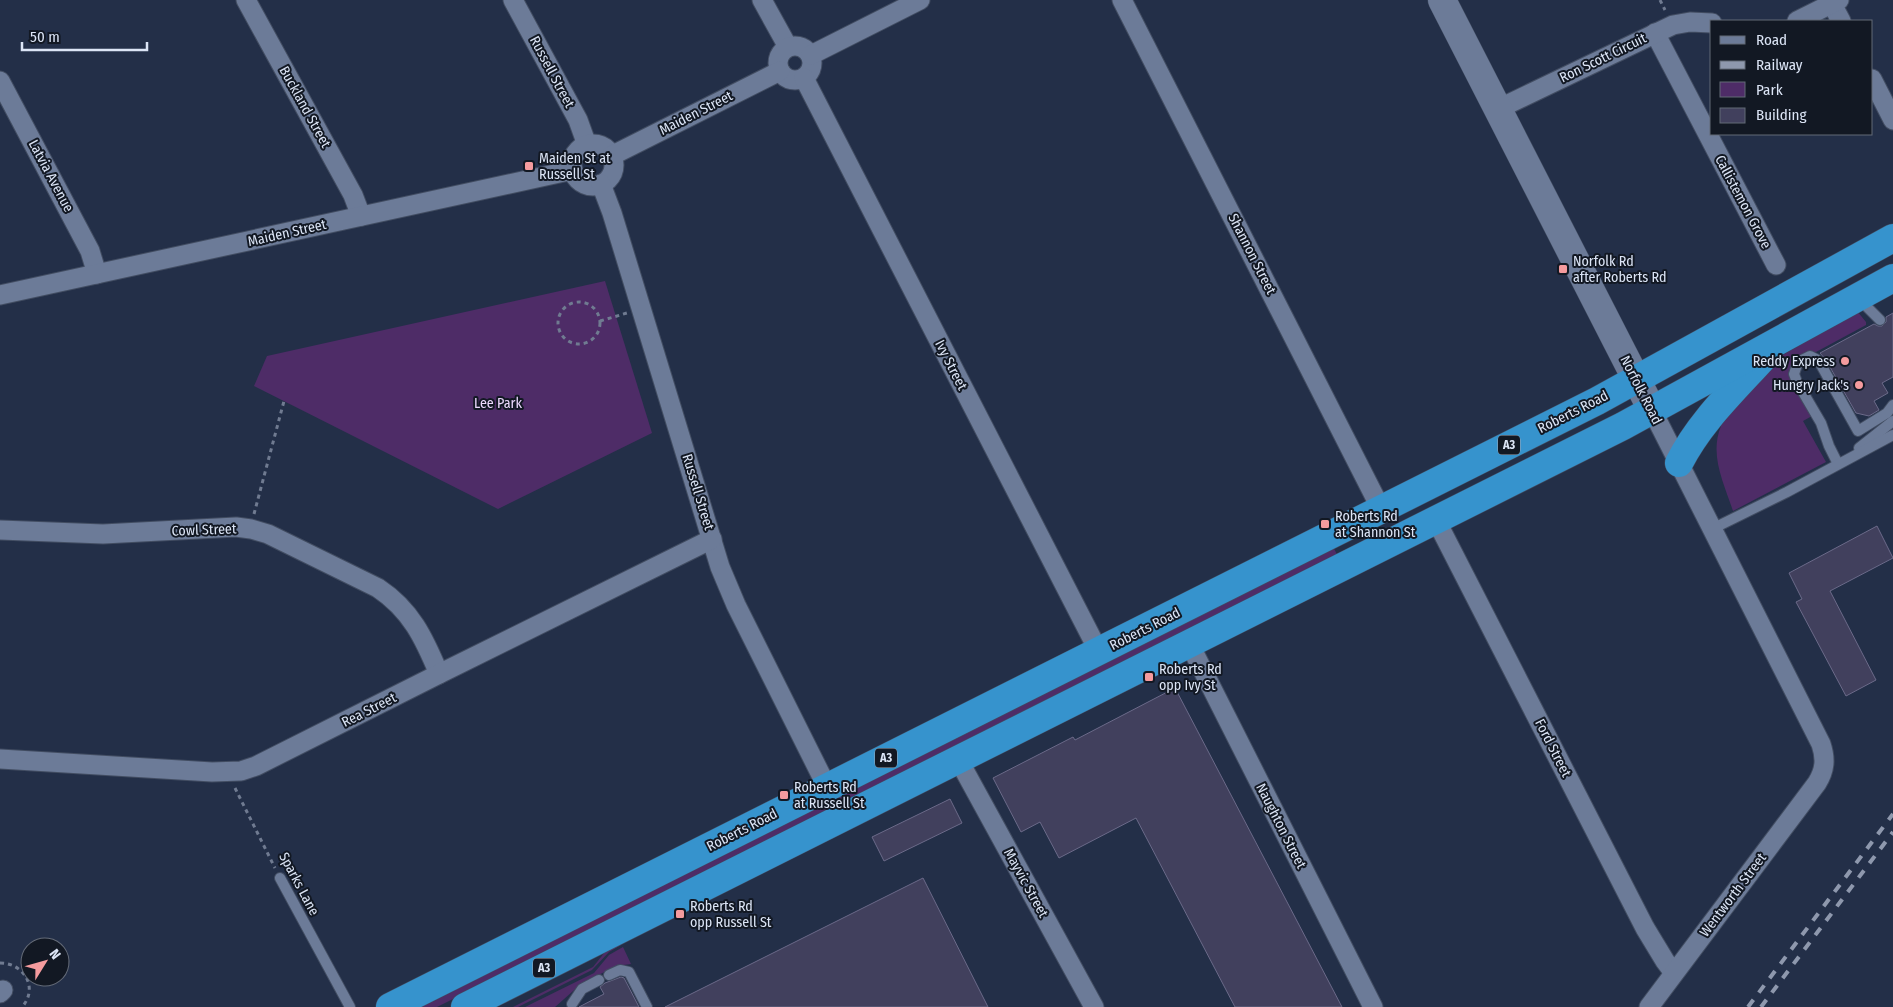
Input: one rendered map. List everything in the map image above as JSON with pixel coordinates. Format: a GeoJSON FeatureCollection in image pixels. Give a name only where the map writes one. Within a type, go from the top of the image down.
{"type":"FeatureCollection","features":[{"type":"Feature","properties":{"kind":"highway","name":"Roberts Road"},"geometry":{"type":"LineString","coordinates":[[390,1007],[1099,652],[1636,380],[1893,238]]}},
{"type":"Feature","properties":{"kind":"highway","name":"A3"},"geometry":{"type":"LineString","coordinates":[[465,1007],[958,759],[1190,645],[1652,410],[1893,278]]}},
{"type":"Feature","properties":{"kind":"highway"},"geometry":{"type":"LineString","coordinates":[[1679,463],[1686,447],[1704,423],[1777,342]]}},
{"type":"Feature","properties":{"kind":"street","name":"Buckland Street"},"geometry":{"type":"LineString","coordinates":[[246,0],[353,195],[361,216]]}},
{"type":"Feature","properties":{"kind":"street","name":"Russell Street"},"geometry":{"type":"LineString","coordinates":[[513,0],[578,120],[587,145]]}},
{"type":"Feature","properties":{"kind":"street"},"geometry":{"type":"LineString","coordinates":[[762,0],[788,48]]}},
{"type":"Feature","properties":{"kind":"street"},"geometry":{"type":"LineString","coordinates":[[811,55],[920,0]]}},
{"type":"Feature","properties":{"kind":"street","name":"Shannon Street"},"geometry":{"type":"LineString","coordinates":[[1122,0],[1382,509]]}},
{"type":"Feature","properties":{"kind":"street","name":"Norfolk Road"},"geometry":{"type":"LineString","coordinates":[[1442,0],[1821,744],[1825,755],[1824,766],[1817,783]]}},
{"type":"Feature","properties":{"kind":"street"},"geometry":{"type":"LineString","coordinates":[[1798,20],[1836,2],[1842,20]]}},
{"type":"Feature","properties":{"kind":"street","name":"Ron Scott Circuit"},"geometry":{"type":"LineString","coordinates":[[1498,109],[1655,33],[1680,23],[1710,23]]}},
{"type":"Feature","properties":{"kind":"street","name":"Callistemon Grove"},"geometry":{"type":"LineString","coordinates":[[1655,33],[1776,265]]}},
{"type":"Feature","properties":{"kind":"street"},"geometry":{"type":"LineString","coordinates":[[798,46],[808,51],[811,55],[813,60],[811,71],[804,78],[798,80],[788,79],[780,71],[778,66],[780,55],[788,48],[798,46]]}},
{"type":"Feature","properties":{"kind":"street","name":"Maiden Street"},"geometry":{"type":"LineString","coordinates":[[611,156],[780,71]]}},
{"type":"Feature","properties":{"kind":"street","name":"Ivy Street"},"geometry":{"type":"LineString","coordinates":[[804,78],[1099,652]]}},
{"type":"Feature","properties":{"kind":"street","name":"Latvia Avenue"},"geometry":{"type":"LineString","coordinates":[[0,81],[90,251],[97,274]]}},
{"type":"Feature","properties":{"kind":"street"},"geometry":{"type":"LineString","coordinates":[[1873,81],[1893,120]]}},
{"type":"Feature","properties":{"kind":"street"},"geometry":{"type":"LineString","coordinates":[[587,145],[600,145],[608,150],[614,164],[608,179],[601,184],[591,186],[584,183],[578,179],[573,170],[575,155],[587,145]]}},
{"type":"Feature","properties":{"kind":"street","name":"Maiden Street"},"geometry":{"type":"LineString","coordinates":[[0,296],[573,170]]}},
{"type":"Feature","properties":{"kind":"street","name":"Russell Street"},"geometry":{"type":"LineString","coordinates":[[601,184],[642,308],[720,567],[736,605],[827,787]]}},
{"type":"Feature","properties":{"kind":"street","name":"Ford Street"},"geometry":{"type":"LineString","coordinates":[[1436,520],[1640,919],[1674,973]]}},
{"type":"Feature","properties":{"kind":"street","name":"Cowl Street"},"geometry":{"type":"LineString","coordinates":[[0,530],[102,534],[220,527],[251,529],[268,534],[378,588],[393,598],[412,620],[428,648],[439,674]]}},
{"type":"Feature","properties":{"kind":"street","name":"Rea Street"},"geometry":{"type":"LineString","coordinates":[[0,759],[228,772],[240,771],[256,766],[712,539]]}},
{"type":"Feature","properties":{"kind":"street","name":"Naughton Street"},"geometry":{"type":"LineString","coordinates":[[1190,645],[1373,1007]]}},
{"type":"Feature","properties":{"kind":"street","name":"Mayvic Street"},"geometry":{"type":"LineString","coordinates":[[958,759],[1094,1007]]}},
{"type":"Feature","properties":{"kind":"street","name":"Wentworth Street"},"geometry":{"type":"LineString","coordinates":[[1649,1007],[1817,783]]}},
{"type":"Feature","properties":{"kind":"lane"},"geometry":{"type":"LineString","coordinates":[[1858,297],[1880,320]]}},
{"type":"Feature","properties":{"kind":"lane"},"geometry":{"type":"LineString","coordinates":[[1838,464],[1821,423],[1797,382],[1794,374],[1798,362],[1810,356],[1820,363],[1858,431],[1887,413],[1893,405]]}},
{"type":"Feature","properties":{"kind":"lane"},"geometry":{"type":"LineString","coordinates":[[1838,464],[1893,421]]}},
{"type":"Feature","properties":{"kind":"lane"},"geometry":{"type":"LineString","coordinates":[[1712,529],[1787,492],[1893,435]]}},
{"type":"Feature","properties":{"kind":"lane","name":"Sparks Lane"},"geometry":{"type":"LineString","coordinates":[[280,878],[350,1007]]}},
{"type":"Feature","properties":{"kind":"lane"},"geometry":{"type":"LineString","coordinates":[[609,975],[620,970],[629,972],[648,1007]]}},
{"type":"Feature","properties":{"kind":"lane"},"geometry":{"type":"LineString","coordinates":[[572,1004],[582,989],[599,980]]}},
{"type":"Feature","properties":{"kind":"path"},"geometry":{"type":"LineString","coordinates":[[578,302],[590,305],[595,309],[600,322],[600,329],[591,340],[577,344],[564,337],[558,325],[559,318],[565,307],[578,302]]}},
{"type":"Feature","properties":{"kind":"path"},"geometry":{"type":"LineString","coordinates":[[600,322],[642,308]]}},
{"type":"Feature","properties":{"kind":"path"},"geometry":{"type":"LineString","coordinates":[[251,529],[255,503],[284,401]]}},
{"type":"Feature","properties":{"kind":"path","name":"Sparks Lane"},"geometry":{"type":"LineString","coordinates":[[228,772],[280,878]]}},
{"type":"Feature","properties":{"kind":"path"},"geometry":{"type":"LineString","coordinates":[[0,963],[13,965],[26,976],[30,985],[30,994],[22,1007]]}},
{"type":"Feature","properties":{"kind":"green space","name":"Lee Park"},"geometry":{"type":"Polygon","coordinates":[[[605,281],[652,433],[498,509],[254,386],[267,356],[605,281]]]}},
{"type":"Feature","properties":{"kind":"green space"},"geometry":{"type":"Polygon","coordinates":[[[1857,311],[1866,322],[1866,325],[1816,352],[1804,354],[1794,360],[1790,372],[1812,416],[1803,421],[1826,462],[1733,511],[1717,458],[1718,437],[1721,426],[1712,421],[1771,362],[1857,311]]]}},
{"type":"Feature","properties":{"kind":"green space"},"geometry":{"type":"Polygon","coordinates":[[[1333,547],[1338,556],[437,1007],[414,1007],[1333,547]]]}},
{"type":"Feature","properties":{"kind":"green space"},"geometry":{"type":"Polygon","coordinates":[[[621,943],[621,945],[609,952],[592,970],[518,1007],[513,1007],[593,967],[605,952],[621,943]]]}},
{"type":"Feature","properties":{"kind":"green space"},"geometry":{"type":"Polygon","coordinates":[[[623,947],[631,964],[616,966],[581,984],[555,1007],[525,1007],[594,973],[609,955],[623,947]]]}},
{"type":"Feature","properties":{"kind":"building"},"geometry":{"type":"Polygon","coordinates":[[[1893,313],[1893,377],[1882,383],[1888,393],[1874,401],[1879,410],[1869,416],[1856,413],[1826,360],[1820,353],[1874,324],[1882,326],[1886,322],[1886,317],[1893,313]]]}},
{"type":"Feature","properties":{"kind":"building"},"geometry":{"type":"Polygon","coordinates":[[[1877,526],[1893,558],[1830,591],[1876,680],[1846,696],[1796,602],[1802,599],[1789,573],[1877,526]]]}},
{"type":"Feature","properties":{"kind":"building"},"geometry":{"type":"Polygon","coordinates":[[[1175,688],[1342,1007],[1235,1007],[1136,818],[1059,858],[1040,822],[1021,832],[993,778],[1073,737],[1075,740],[1175,688]]]}},
{"type":"Feature","properties":{"kind":"building"},"geometry":{"type":"Polygon","coordinates":[[[950,799],[962,823],[884,861],[872,837],[950,799]]]}},
{"type":"Feature","properties":{"kind":"building"},"geometry":{"type":"Polygon","coordinates":[[[923,878],[988,1007],[665,1007],[923,878]]]}},
{"type":"Feature","properties":{"kind":"building"},"geometry":{"type":"Polygon","coordinates":[[[621,977],[624,978],[639,1007],[579,1007],[604,994],[600,987],[605,983],[621,977]]]}},
{"type":"Feature","properties":{"kind":"railway"},"geometry":{"type":"LineString","coordinates":[[1748,1007],[1893,814]]}},
{"type":"Feature","properties":{"kind":"railway"},"geometry":{"type":"LineString","coordinates":[[1761,1007],[1893,832]]}},
{"type":"Feature","properties":{"kind":"place","name":"Maiden St at Russell St"},"geometry":{"type":"Point","coordinates":[529,166]}},
{"type":"Feature","properties":{"kind":"place","name":"Norfolk Rd after Roberts Rd"},"geometry":{"type":"Point","coordinates":[1563,269]}},
{"type":"Feature","properties":{"kind":"place","name":"Reddy Express"},"geometry":{"type":"Point","coordinates":[1845,361]}},
{"type":"Feature","properties":{"kind":"place","name":"Hungry Jack's"},"geometry":{"type":"Point","coordinates":[1859,385]}},
{"type":"Feature","properties":{"kind":"place","name":"Roberts Rd at Shannon St"},"geometry":{"type":"Point","coordinates":[1325,524]}},
{"type":"Feature","properties":{"kind":"place","name":"Roberts Rd opp Ivy St"},"geometry":{"type":"Point","coordinates":[1149,677]}},
{"type":"Feature","properties":{"kind":"place","name":"Roberts Rd at Russell St"},"geometry":{"type":"Point","coordinates":[784,795]}},
{"type":"Feature","properties":{"kind":"place","name":"Roberts Rd opp Russell St"},"geometry":{"type":"Point","coordinates":[680,914]}}]}
